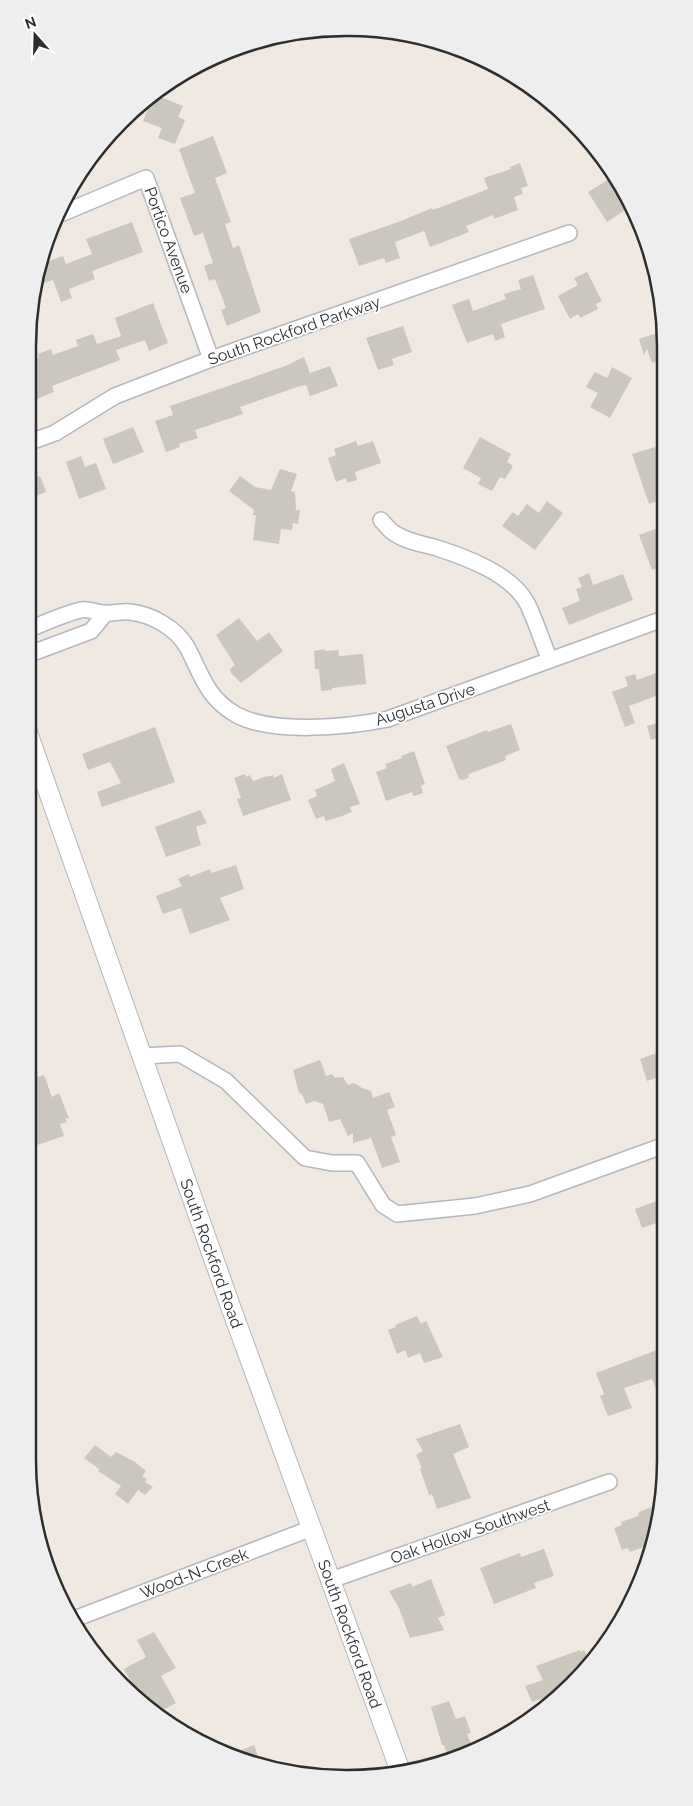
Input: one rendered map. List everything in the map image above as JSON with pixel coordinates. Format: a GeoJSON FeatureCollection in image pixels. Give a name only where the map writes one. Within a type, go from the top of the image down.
{"type":"FeatureCollection","features":[{"type":"Feature","properties":{"kind":"street","name":"Portico Avenue"},"geometry":{"type":"LineString","coordinates":[[67,211],[146,178],[211,360]]}},
{"type":"Feature","properties":{"kind":"street","name":"South Rockford Parkway"},"geometry":{"type":"LineString","coordinates":[[36,440],[55,433],[115,396],[211,360],[569,234]]}},
{"type":"Feature","properties":{"kind":"street"},"geometry":{"type":"LineString","coordinates":[[381,520],[395,533],[410,541],[462,557],[487,568],[502,578],[527,603],[550,660]]}},
{"type":"Feature","properties":{"kind":"street","name":"Augusta Drive"},"geometry":{"type":"LineString","coordinates":[[36,627],[83,609],[105,614],[124,612],[142,614],[177,634],[186,645],[203,682],[211,694],[235,714],[268,725],[290,727],[334,726],[369,723],[388,719],[657,622]]}},
{"type":"Feature","properties":{"kind":"street"},"geometry":{"type":"LineString","coordinates":[[36,652],[92,631],[105,614]]}},
{"type":"Feature","properties":{"kind":"street","name":"South Rockford Road"},"geometry":{"type":"LineString","coordinates":[[36,754],[142,1056],[398,1765]]}},
{"type":"Feature","properties":{"kind":"street"},"geometry":{"type":"LineString","coordinates":[[142,1056],[180,1054],[226,1081],[305,1158],[332,1163],[357,1163],[383,1204],[397,1214],[475,1206],[530,1194],[657,1148]]}},
{"type":"Feature","properties":{"kind":"street","name":"Oak Hollow Southwest"},"geometry":{"type":"LineString","coordinates":[[331,1580],[609,1482]]}},
{"type":"Feature","properties":{"kind":"street","name":"Wood-N-Creek"},"geometry":{"type":"LineString","coordinates":[[79,1617],[312,1528]]}},
{"type":"Feature","properties":{"kind":"building"},"geometry":{"type":"Polygon","coordinates":[[[162,97],[183,106],[178,117],[185,120],[175,144],[158,138],[162,128],[143,121],[149,108],[162,97]]]}},
{"type":"Feature","properties":{"kind":"building"},"geometry":{"type":"Polygon","coordinates":[[[213,136],[227,173],[215,178],[231,222],[225,224],[233,248],[239,245],[261,312],[227,326],[221,310],[226,308],[215,279],[209,281],[204,266],[213,263],[203,233],[194,236],[180,198],[195,193],[179,149],[213,136]]]}},
{"type":"Feature","properties":{"kind":"building"},"geometry":{"type":"Polygon","coordinates":[[[520,163],[528,186],[521,188],[523,194],[514,197],[518,210],[494,219],[493,215],[466,226],[469,232],[430,247],[424,231],[395,242],[400,258],[386,263],[384,258],[359,266],[349,239],[488,189],[484,178],[511,169],[510,167],[520,163]]]}},
{"type":"Feature","properties":{"kind":"building"},"geometry":{"type":"Polygon","coordinates":[[[608,180],[625,210],[607,222],[588,192],[608,180]]]}},
{"type":"Feature","properties":{"kind":"building"},"geometry":{"type":"Polygon","coordinates":[[[132,222],[143,252],[92,271],[95,279],[69,289],[72,298],[61,302],[53,280],[43,283],[49,261],[63,256],[66,264],[92,254],[86,239],[132,222]]]}},
{"type":"Feature","properties":{"kind":"building"},"geometry":{"type":"Polygon","coordinates":[[[587,272],[602,301],[596,304],[598,309],[580,318],[578,314],[570,319],[558,296],[578,285],[574,278],[587,272]]]}},
{"type":"Feature","properties":{"kind":"building"},"geometry":{"type":"Polygon","coordinates":[[[533,275],[545,309],[501,324],[505,337],[495,341],[493,334],[467,343],[452,305],[469,299],[473,311],[506,299],[504,294],[521,289],[518,280],[533,275]]]}},
{"type":"Feature","properties":{"kind":"building"},"geometry":{"type":"Polygon","coordinates":[[[153,303],[168,343],[149,351],[145,340],[116,350],[120,360],[52,386],[54,392],[37,399],[36,359],[39,358],[38,354],[51,349],[53,355],[78,346],[76,340],[93,334],[97,344],[121,336],[115,318],[153,303]]]}},
{"type":"Feature","properties":{"kind":"building"},"geometry":{"type":"Polygon","coordinates":[[[403,326],[412,352],[392,359],[394,365],[378,370],[366,338],[403,326]]]}},
{"type":"Feature","properties":{"kind":"building"},"geometry":{"type":"Polygon","coordinates":[[[656,333],[657,361],[652,363],[647,349],[644,355],[639,339],[656,333]]]}},
{"type":"Feature","properties":{"kind":"building"},"geometry":{"type":"Polygon","coordinates":[[[304,357],[310,373],[330,366],[338,386],[310,396],[306,385],[300,386],[240,407],[243,414],[195,430],[198,438],[179,444],[180,447],[166,452],[155,421],[173,415],[170,406],[291,364],[304,357]]]}},
{"type":"Feature","properties":{"kind":"building"},"geometry":{"type":"Polygon","coordinates":[[[612,367],[632,378],[610,418],[590,407],[598,393],[586,387],[595,372],[607,378],[612,367]]]}},
{"type":"Feature","properties":{"kind":"building"},"geometry":{"type":"Polygon","coordinates":[[[133,427],[144,452],[113,464],[103,439],[133,427]]]}},
{"type":"Feature","properties":{"kind":"building"},"geometry":{"type":"Polygon","coordinates":[[[480,437],[511,454],[507,462],[513,466],[505,479],[500,477],[492,491],[478,484],[481,478],[463,468],[480,437]]]}},
{"type":"Feature","properties":{"kind":"building"},"geometry":{"type":"Polygon","coordinates":[[[356,441],[358,446],[373,441],[381,463],[355,472],[357,480],[347,483],[346,478],[336,482],[328,458],[336,455],[334,449],[356,441]]]}},
{"type":"Feature","properties":{"kind":"building"},"geometry":{"type":"Polygon","coordinates":[[[655,447],[657,453],[657,501],[649,504],[632,454],[655,447]]]}},
{"type":"Feature","properties":{"kind":"building"},"geometry":{"type":"Polygon","coordinates":[[[81,456],[85,467],[96,463],[106,489],[79,499],[66,462],[81,456]]]}},
{"type":"Feature","properties":{"kind":"building"},"geometry":{"type":"Polygon","coordinates":[[[280,469],[297,474],[291,491],[295,492],[296,510],[300,510],[298,524],[293,523],[292,530],[281,529],[279,544],[253,540],[256,515],[253,515],[254,510],[229,491],[240,476],[255,487],[271,490],[280,469]]]}},
{"type":"Feature","properties":{"kind":"building"},"geometry":{"type":"Polygon","coordinates":[[[40,476],[46,492],[36,496],[36,478],[40,476]]]}},
{"type":"Feature","properties":{"kind":"building"},"geometry":{"type":"Polygon","coordinates":[[[547,501],[563,513],[535,550],[502,526],[513,512],[518,516],[527,504],[539,513],[547,501]]]}},
{"type":"Feature","properties":{"kind":"building"},"geometry":{"type":"Polygon","coordinates":[[[657,528],[657,568],[652,570],[639,535],[657,528]]]}},
{"type":"Feature","properties":{"kind":"building"},"geometry":{"type":"Polygon","coordinates":[[[589,573],[593,585],[623,574],[633,600],[569,625],[562,608],[580,601],[576,589],[582,587],[578,578],[589,573]]]}},
{"type":"Feature","properties":{"kind":"building"},"geometry":{"type":"Polygon","coordinates":[[[239,618],[257,641],[269,632],[283,651],[241,683],[231,673],[230,669],[235,665],[216,635],[239,618]]]}},
{"type":"Feature","properties":{"kind":"building"},"geometry":{"type":"Polygon","coordinates":[[[325,649],[325,651],[338,650],[339,656],[363,654],[366,684],[321,691],[319,669],[315,669],[314,651],[325,649]]]}},
{"type":"Feature","properties":{"kind":"building"},"geometry":{"type":"Polygon","coordinates":[[[657,673],[657,696],[629,706],[635,723],[625,727],[612,692],[628,686],[625,677],[635,674],[637,680],[657,673]]]}},
{"type":"Feature","properties":{"kind":"building"},"geometry":{"type":"Polygon","coordinates":[[[657,723],[657,738],[651,740],[647,726],[657,723]]]}},
{"type":"Feature","properties":{"kind":"building"},"geometry":{"type":"Polygon","coordinates":[[[511,724],[520,750],[505,756],[506,760],[469,774],[468,778],[459,779],[446,746],[487,730],[488,732],[511,724]]]}},
{"type":"Feature","properties":{"kind":"building"},"geometry":{"type":"Polygon","coordinates":[[[155,727],[175,782],[102,807],[97,792],[121,783],[110,762],[88,770],[82,754],[155,727]]]}},
{"type":"Feature","properties":{"kind":"building"},"geometry":{"type":"Polygon","coordinates":[[[414,751],[425,784],[421,786],[423,793],[414,796],[412,792],[386,801],[376,772],[387,768],[385,764],[414,751]]]}},
{"type":"Feature","properties":{"kind":"building"},"geometry":{"type":"Polygon","coordinates":[[[344,763],[360,804],[350,807],[352,812],[342,816],[326,821],[324,816],[316,819],[308,800],[317,796],[315,790],[335,781],[331,769],[344,763]]]}},
{"type":"Feature","properties":{"kind":"building"},"geometry":{"type":"Polygon","coordinates":[[[245,774],[246,777],[250,775],[253,781],[273,775],[274,778],[282,774],[291,800],[243,816],[237,799],[241,798],[234,778],[245,774]]]}},
{"type":"Feature","properties":{"kind":"building"},"geometry":{"type":"Polygon","coordinates":[[[200,810],[207,823],[196,827],[201,845],[166,857],[155,827],[200,810]]]}},
{"type":"Feature","properties":{"kind":"building"},"geometry":{"type":"Polygon","coordinates":[[[236,865],[244,889],[220,898],[230,920],[190,934],[181,908],[163,914],[156,896],[182,886],[178,879],[189,874],[190,877],[210,869],[212,873],[236,865]]]}},
{"type":"Feature","properties":{"kind":"building"},"geometry":{"type":"Polygon","coordinates":[[[657,1053],[657,1078],[647,1081],[640,1059],[657,1053]]]}},
{"type":"Feature","properties":{"kind":"building"},"geometry":{"type":"Polygon","coordinates":[[[320,1060],[326,1076],[332,1074],[335,1078],[343,1077],[348,1085],[354,1083],[371,1091],[373,1098],[389,1092],[395,1107],[387,1110],[396,1135],[391,1137],[400,1162],[382,1168],[371,1138],[353,1143],[353,1133],[348,1136],[340,1119],[329,1122],[323,1104],[314,1101],[306,1104],[302,1094],[299,1093],[293,1070],[320,1060]]]}},
{"type":"Feature","properties":{"kind":"building"},"geometry":{"type":"Polygon","coordinates":[[[44,1075],[52,1097],[59,1093],[69,1118],[65,1119],[67,1122],[60,1124],[64,1136],[36,1145],[37,1128],[36,1078],[44,1075]]]}},
{"type":"Feature","properties":{"kind":"building"},"geometry":{"type":"Polygon","coordinates":[[[657,1201],[657,1223],[642,1228],[635,1209],[657,1201]]]}},
{"type":"Feature","properties":{"kind":"building"},"geometry":{"type":"Polygon","coordinates":[[[417,1316],[421,1324],[426,1321],[443,1357],[424,1363],[420,1353],[408,1358],[405,1350],[397,1354],[388,1330],[417,1316]]]}},
{"type":"Feature","properties":{"kind":"building"},"geometry":{"type":"Polygon","coordinates":[[[657,1350],[657,1392],[652,1379],[624,1388],[632,1408],[608,1416],[600,1396],[604,1394],[596,1373],[657,1350]]]}},
{"type":"Feature","properties":{"kind":"building"},"geometry":{"type":"Polygon","coordinates":[[[460,1424],[469,1447],[453,1454],[471,1498],[437,1509],[432,1494],[429,1495],[420,1469],[422,1468],[416,1455],[423,1451],[416,1439],[460,1424]]]}},
{"type":"Feature","properties":{"kind":"building"},"geometry":{"type":"Polygon","coordinates":[[[95,1445],[111,1457],[116,1452],[135,1462],[146,1471],[142,1476],[147,1479],[145,1482],[153,1487],[145,1495],[138,1490],[128,1504],[115,1494],[121,1486],[98,1471],[99,1469],[84,1458],[95,1445]]]}},
{"type":"Feature","properties":{"kind":"building"},"geometry":{"type":"Polygon","coordinates":[[[653,1508],[644,1547],[630,1552],[628,1548],[622,1550],[614,1528],[622,1525],[621,1522],[638,1516],[639,1512],[653,1508]]]}},
{"type":"Feature","properties":{"kind":"building"},"geometry":{"type":"Polygon","coordinates":[[[544,1549],[554,1576],[534,1583],[536,1588],[494,1604],[480,1568],[520,1553],[521,1557],[544,1549]]]}},
{"type":"Feature","properties":{"kind":"building"},"geometry":{"type":"Polygon","coordinates":[[[431,1579],[445,1615],[438,1618],[444,1630],[410,1638],[399,1608],[389,1591],[411,1583],[412,1587],[431,1579]]]}},
{"type":"Feature","properties":{"kind":"building"},"geometry":{"type":"Polygon","coordinates":[[[154,1632],[176,1668],[161,1676],[176,1703],[163,1710],[132,1684],[124,1669],[146,1657],[137,1640],[154,1632]]]}},
{"type":"Feature","properties":{"kind":"building"},"geometry":{"type":"Polygon","coordinates":[[[580,1650],[581,1652],[584,1650],[587,1656],[551,1693],[546,1697],[532,1702],[525,1686],[543,1680],[536,1666],[580,1650]]]}},
{"type":"Feature","properties":{"kind":"building"},"geometry":{"type":"Polygon","coordinates":[[[449,1701],[456,1719],[465,1716],[471,1733],[467,1734],[471,1743],[447,1753],[444,1745],[442,1745],[431,1707],[449,1701]]]}},
{"type":"Feature","properties":{"kind":"building"},"geometry":{"type":"Polygon","coordinates":[[[254,1745],[258,1757],[247,1753],[240,1750],[254,1745]]]}}]}
